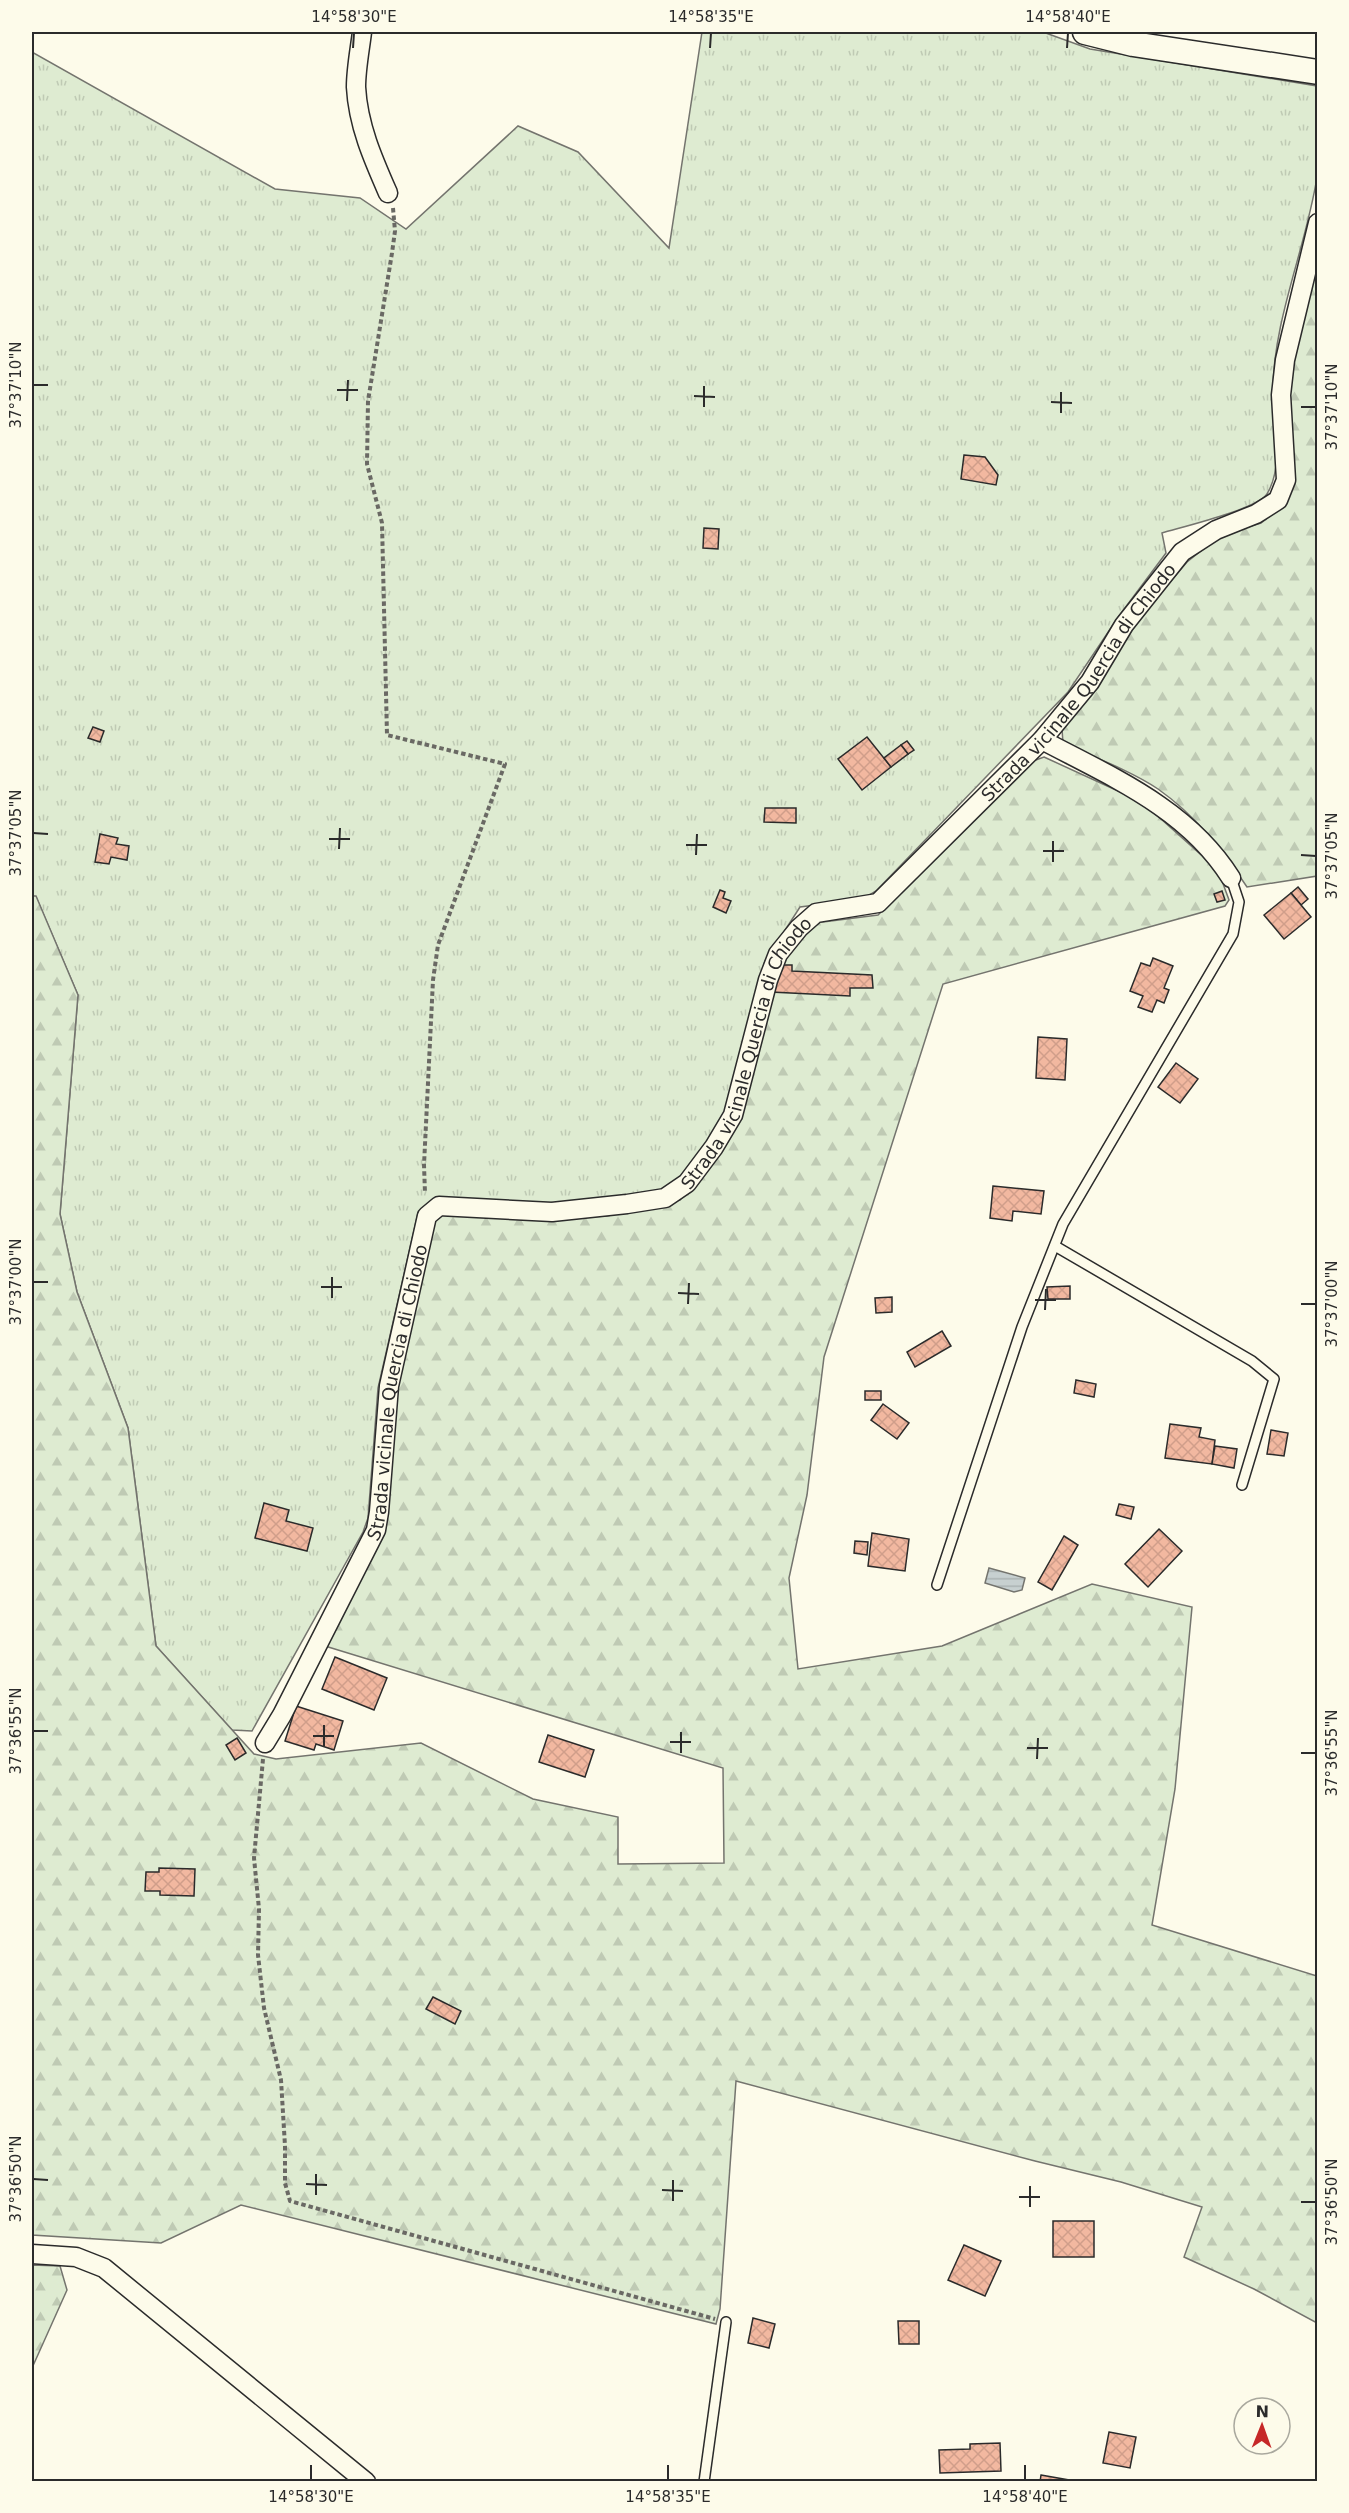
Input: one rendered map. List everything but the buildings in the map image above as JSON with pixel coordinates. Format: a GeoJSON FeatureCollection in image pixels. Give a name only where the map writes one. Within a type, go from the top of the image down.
{"type":"FeatureCollection","features":[{"type":"Feature","properties":{"kind":"street"},"geometry":{"type":"LineString","coordinates":[[362,32],[356,86],[359,108],[372,156],[388,193]]}},
{"type":"Feature","properties":{"kind":"street"},"geometry":{"type":"LineString","coordinates":[[1084,32],[1133,44],[1317,72]]}},
{"type":"Feature","properties":{"kind":"street","name":"Strada vicinale Quercia di Chiodo"},"geometry":{"type":"LineString","coordinates":[[265,1743],[282,1715],[376,1530],[380,1512],[389,1386],[427,1216],[439,1206],[552,1212],[627,1204],[664,1198],[687,1183],[714,1147],[733,1115],[768,980],[778,954],[792,937],[816,914],[878,903],[1042,740],[1090,682],[1124,626],[1182,552],[1216,530],[1256,514],[1278,500],[1286,480],[1281,395],[1285,360],[1317,223]]}},
{"type":"Feature","properties":{"kind":"street"},"geometry":{"type":"LineString","coordinates":[[1042,740],[1150,797],[1188,826],[1210,848],[1232,878]]}},
{"type":"Feature","properties":{"kind":"street"},"geometry":{"type":"LineString","coordinates":[[32,2254],[76,2257],[104,2268],[366,2481]]}},
{"type":"Feature","properties":{"kind":"lane"},"geometry":{"type":"LineString","coordinates":[[938,1585],[1022,1327],[1046,1262],[1063,1224],[1233,934],[1239,902],[1232,878]]}},
{"type":"Feature","properties":{"kind":"lane"},"geometry":{"type":"LineString","coordinates":[[1055,1246],[1252,1361],[1274,1379],[1242,1485]]}},
{"type":"Feature","properties":{"kind":"lane"},"geometry":{"type":"LineString","coordinates":[[704,2481],[726,2322]]}},
{"type":"Feature","properties":{"kind":"path"},"geometry":{"type":"LineString","coordinates":[[388,193],[393,210],[395,231],[368,401],[368,464],[382,523],[387,735],[505,764],[438,945],[433,980],[424,1165],[427,1216]]}},
{"type":"Feature","properties":{"kind":"path"},"geometry":{"type":"LineString","coordinates":[[265,1743],[254,1858],[259,1910],[258,1955],[264,2008],[281,2080],[285,2183],[290,2201],[726,2322]]}},
{"type":"Feature","properties":{"kind":"green space"},"geometry":{"type":"Polygon","coordinates":[[[702,32],[1043,32],[1090,49],[1317,86],[1319,144],[1317,177],[1284,311],[1274,364],[1273,404],[1277,457],[1272,482],[1267,494],[1250,506],[1162,533],[1166,553],[1119,616],[1068,692],[876,891],[863,899],[800,907],[765,961],[726,1114],[709,1144],[677,1180],[661,1192],[549,1205],[433,1202],[418,1213],[378,1388],[368,1518],[363,1532],[252,1731],[232,1730],[156,1646],[128,1428],[77,1292],[60,1214],[78,995],[36,897],[32,896],[32,52],[275,189],[360,198],[406,229],[518,126],[578,152],[669,248],[702,32]]]}},
{"type":"Feature","properties":{"kind":"green space"},"geometry":{"type":"Polygon","coordinates":[[[1317,259],[1317,876],[1247,887],[1228,859],[1184,810],[1137,776],[1063,743],[1062,729],[1132,627],[1187,562],[1221,535],[1261,523],[1284,505],[1292,362],[1317,259]]]}},
{"type":"Feature","properties":{"kind":"green space"},"geometry":{"type":"Polygon","coordinates":[[[1044,757],[1142,802],[1218,870],[1229,900],[1225,906],[943,984],[824,1357],[807,1495],[789,1578],[798,1669],[942,1646],[1092,1584],[1192,1607],[1175,1789],[1152,1925],[1317,1976],[1317,2323],[1254,2289],[1184,2257],[1202,2207],[1121,2182],[736,2081],[720,2309],[716,2324],[241,2205],[161,2243],[32,2235],[32,896],[36,896],[78,995],[60,1214],[77,1292],[128,1428],[156,1646],[254,1754],[276,1759],[421,1743],[533,1799],[618,1817],[618,1864],[724,1863],[723,1768],[325,1646],[382,1534],[396,1387],[434,1219],[443,1215],[543,1219],[607,1216],[680,1200],[731,1135],[786,956],[815,923],[878,915],[1033,761],[1044,757]]]}},
{"type":"Feature","properties":{"kind":"green space"},"geometry":{"type":"Polygon","coordinates":[[[32,2265],[60,2266],[67,2290],[32,2368],[32,2265]]]}},
{"type":"Feature","properties":{"kind":"shaded area"},"geometry":{"type":"Polygon","coordinates":[[[989,1568],[1025,1578],[1022,1590],[1014,1592],[985,1583],[989,1568]]]}}]}
